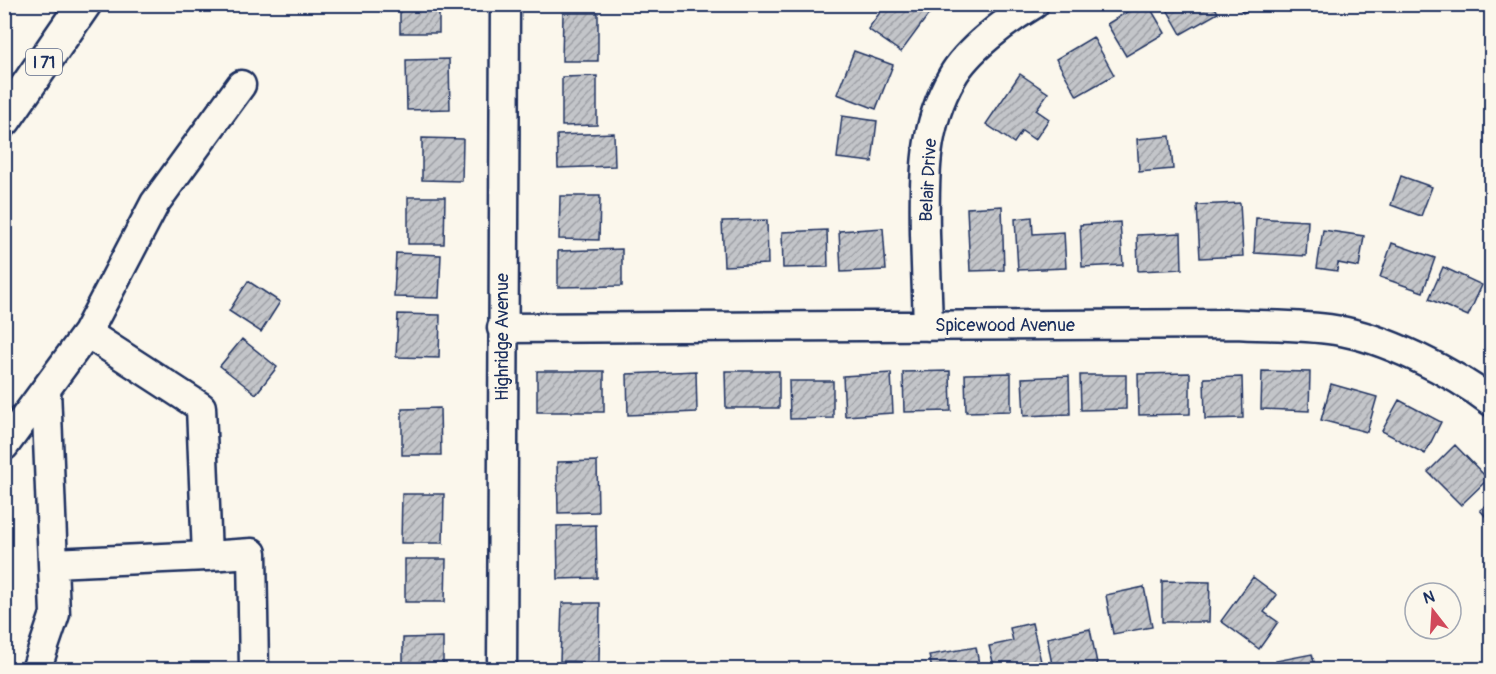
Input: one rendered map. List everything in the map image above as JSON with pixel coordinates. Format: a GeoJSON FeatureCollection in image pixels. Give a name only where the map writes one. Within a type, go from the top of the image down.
{"type":"FeatureCollection","features":[{"type":"Feature","properties":{"kind":"highway","name":"I 71"},"geometry":{"type":"LineString","coordinates":[[4,120],[84,4]]}},
{"type":"Feature","properties":{"kind":"street","name":"Highridge Avenue"},"geometry":{"type":"LineString","coordinates":[[502,669],[505,4]]}},
{"type":"Feature","properties":{"kind":"street","name":"Belair Drive"},"geometry":{"type":"LineString","coordinates":[[928,326],[924,186],[926,149],[936,110],[952,75],[1002,26],[1034,4]]}},
{"type":"Feature","properties":{"kind":"street"},"geometry":{"type":"LineString","coordinates":[[4,446],[87,333],[155,203],[241,85]]}},
{"type":"Feature","properties":{"kind":"street","name":"Spicewood Avenue"},"geometry":{"type":"LineString","coordinates":[[502,328],[1234,324],[1335,330],[1370,338],[1442,370],[1476,390],[1491,402]]}},
{"type":"Feature","properties":{"kind":"street"},"geometry":{"type":"LineString","coordinates":[[87,333],[201,407],[207,556]]}},
{"type":"Feature","properties":{"kind":"street"},"geometry":{"type":"LineString","coordinates":[[36,669],[55,614],[46,389]]}},
{"type":"Feature","properties":{"kind":"street"},"geometry":{"type":"LineString","coordinates":[[53,563],[252,553],[254,669]]}},
{"type":"Feature","properties":{"kind":"building"},"geometry":{"type":"Polygon","coordinates":[[[400,4],[439,4],[439,33],[400,33],[400,4]]]}},
{"type":"Feature","properties":{"kind":"building"},"geometry":{"type":"Polygon","coordinates":[[[886,4],[916,4],[929,14],[901,52],[868,29],[886,4]]]}},
{"type":"Feature","properties":{"kind":"building"},"geometry":{"type":"Polygon","coordinates":[[[1140,4],[1148,4],[1165,33],[1126,56],[1107,24],[1140,4]]]}},
{"type":"Feature","properties":{"kind":"building"},"geometry":{"type":"Polygon","coordinates":[[[1164,4],[1213,4],[1218,13],[1181,34],[1164,4]]]}},
{"type":"Feature","properties":{"kind":"building"},"geometry":{"type":"Polygon","coordinates":[[[1237,4],[1257,4],[1243,13],[1237,4]]]}},
{"type":"Feature","properties":{"kind":"building"},"geometry":{"type":"Polygon","coordinates":[[[563,13],[598,13],[598,61],[562,61],[563,13]]]}},
{"type":"Feature","properties":{"kind":"building"},"geometry":{"type":"Polygon","coordinates":[[[1093,37],[1114,75],[1077,96],[1056,59],[1093,37]]]}},
{"type":"Feature","properties":{"kind":"building"},"geometry":{"type":"Polygon","coordinates":[[[854,51],[893,65],[876,109],[837,94],[854,51]]]}},
{"type":"Feature","properties":{"kind":"building"},"geometry":{"type":"Polygon","coordinates":[[[449,59],[450,109],[407,110],[406,60],[449,59]]]}},
{"type":"Feature","properties":{"kind":"building"},"geometry":{"type":"Polygon","coordinates":[[[1020,74],[1048,93],[1036,110],[1049,119],[1035,140],[1022,131],[1014,143],[986,124],[1020,74]]]}},
{"type":"Feature","properties":{"kind":"building"},"geometry":{"type":"Polygon","coordinates":[[[597,76],[597,125],[562,126],[562,77],[597,76]]]}},
{"type":"Feature","properties":{"kind":"building"},"geometry":{"type":"Polygon","coordinates":[[[842,116],[877,121],[872,162],[837,158],[842,116]]]}},
{"type":"Feature","properties":{"kind":"building"},"geometry":{"type":"Polygon","coordinates":[[[614,133],[615,166],[558,168],[557,135],[614,133]]]}},
{"type":"Feature","properties":{"kind":"building"},"geometry":{"type":"Polygon","coordinates":[[[1170,136],[1173,169],[1139,172],[1137,139],[1170,136]]]}},
{"type":"Feature","properties":{"kind":"building"},"geometry":{"type":"Polygon","coordinates":[[[422,138],[463,139],[462,181],[422,180],[422,138]]]}},
{"type":"Feature","properties":{"kind":"building"},"geometry":{"type":"Polygon","coordinates":[[[1401,176],[1432,187],[1421,216],[1391,205],[1401,176]]]}},
{"type":"Feature","properties":{"kind":"building"},"geometry":{"type":"Polygon","coordinates":[[[560,196],[600,196],[599,240],[559,239],[560,196]]]}},
{"type":"Feature","properties":{"kind":"building"},"geometry":{"type":"Polygon","coordinates":[[[408,197],[445,197],[444,244],[408,244],[408,197]]]}},
{"type":"Feature","properties":{"kind":"building"},"geometry":{"type":"Polygon","coordinates":[[[1240,203],[1243,256],[1200,258],[1197,205],[1240,203]]]}},
{"type":"Feature","properties":{"kind":"building"},"geometry":{"type":"Polygon","coordinates":[[[1002,206],[1004,270],[970,271],[967,208],[1002,206]]]}},
{"type":"Feature","properties":{"kind":"building"},"geometry":{"type":"Polygon","coordinates":[[[1032,217],[1033,234],[1064,232],[1066,268],[1018,270],[1015,219],[1032,217]]]}},
{"type":"Feature","properties":{"kind":"building"},"geometry":{"type":"Polygon","coordinates":[[[1256,218],[1308,221],[1306,256],[1254,253],[1256,218]]]}},
{"type":"Feature","properties":{"kind":"building"},"geometry":{"type":"Polygon","coordinates":[[[767,220],[768,264],[724,266],[722,221],[767,220]]]}},
{"type":"Feature","properties":{"kind":"building"},"geometry":{"type":"Polygon","coordinates":[[[1120,222],[1123,265],[1082,267],[1080,225],[1120,222]]]}},
{"type":"Feature","properties":{"kind":"building"},"geometry":{"type":"Polygon","coordinates":[[[883,228],[886,270],[841,272],[839,231],[883,228]]]}},
{"type":"Feature","properties":{"kind":"building"},"geometry":{"type":"Polygon","coordinates":[[[827,230],[828,267],[783,268],[782,232],[827,230]]]}},
{"type":"Feature","properties":{"kind":"building"},"geometry":{"type":"Polygon","coordinates":[[[1323,230],[1364,236],[1359,267],[1338,263],[1337,271],[1317,268],[1323,230]]]}},
{"type":"Feature","properties":{"kind":"building"},"geometry":{"type":"Polygon","coordinates":[[[1181,233],[1182,269],[1138,271],[1137,235],[1181,233]]]}},
{"type":"Feature","properties":{"kind":"building"},"geometry":{"type":"Polygon","coordinates":[[[1392,243],[1435,258],[1423,292],[1380,277],[1392,243]]]}},
{"type":"Feature","properties":{"kind":"building"},"geometry":{"type":"Polygon","coordinates":[[[622,249],[622,286],[558,287],[558,251],[622,249]]]}},
{"type":"Feature","properties":{"kind":"building"},"geometry":{"type":"Polygon","coordinates":[[[396,253],[441,255],[439,298],[394,297],[396,253]]]}},
{"type":"Feature","properties":{"kind":"building"},"geometry":{"type":"Polygon","coordinates":[[[1443,267],[1482,285],[1468,316],[1429,299],[1443,267]]]}},
{"type":"Feature","properties":{"kind":"building"},"geometry":{"type":"Polygon","coordinates":[[[248,281],[280,302],[261,332],[229,311],[248,281]]]}},
{"type":"Feature","properties":{"kind":"building"},"geometry":{"type":"Polygon","coordinates":[[[398,314],[440,315],[439,358],[396,357],[398,314]]]}},
{"type":"Feature","properties":{"kind":"building"},"geometry":{"type":"Polygon","coordinates":[[[242,339],[277,367],[256,394],[220,366],[242,339]]]}},
{"type":"Feature","properties":{"kind":"building"},"geometry":{"type":"Polygon","coordinates":[[[537,371],[604,371],[604,412],[537,412],[537,371]]]}},
{"type":"Feature","properties":{"kind":"building"},"geometry":{"type":"Polygon","coordinates":[[[696,371],[697,412],[628,415],[627,374],[696,371]]]}},
{"type":"Feature","properties":{"kind":"building"},"geometry":{"type":"Polygon","coordinates":[[[725,371],[779,371],[779,408],[726,408],[725,371]]]}},
{"type":"Feature","properties":{"kind":"building"},"geometry":{"type":"Polygon","coordinates":[[[950,371],[951,411],[904,412],[903,372],[950,371]]]}},
{"type":"Feature","properties":{"kind":"building"},"geometry":{"type":"Polygon","coordinates":[[[1262,371],[1310,372],[1309,411],[1261,409],[1262,371]]]}},
{"type":"Feature","properties":{"kind":"building"},"geometry":{"type":"Polygon","coordinates":[[[891,373],[893,413],[845,416],[843,376],[891,373]]]}},
{"type":"Feature","properties":{"kind":"building"},"geometry":{"type":"Polygon","coordinates":[[[1011,373],[1011,411],[966,412],[965,374],[1011,373]]]}},
{"type":"Feature","properties":{"kind":"building"},"geometry":{"type":"Polygon","coordinates":[[[1190,373],[1190,414],[1139,415],[1138,374],[1190,373]]]}},
{"type":"Feature","properties":{"kind":"building"},"geometry":{"type":"Polygon","coordinates":[[[1080,375],[1126,375],[1126,409],[1081,410],[1080,375]]]}},
{"type":"Feature","properties":{"kind":"building"},"geometry":{"type":"Polygon","coordinates":[[[1069,376],[1070,414],[1024,416],[1022,378],[1069,376]]]}},
{"type":"Feature","properties":{"kind":"building"},"geometry":{"type":"Polygon","coordinates":[[[1242,377],[1243,418],[1205,419],[1204,378],[1242,377]]]}},
{"type":"Feature","properties":{"kind":"building"},"geometry":{"type":"Polygon","coordinates":[[[789,381],[833,381],[833,418],[790,419],[789,381]]]}},
{"type":"Feature","properties":{"kind":"building"},"geometry":{"type":"Polygon","coordinates":[[[1331,384],[1377,397],[1367,432],[1321,420],[1331,384]]]}},
{"type":"Feature","properties":{"kind":"building"},"geometry":{"type":"Polygon","coordinates":[[[1399,400],[1441,422],[1425,454],[1382,431],[1399,400]]]}},
{"type":"Feature","properties":{"kind":"building"},"geometry":{"type":"Polygon","coordinates":[[[440,408],[441,455],[402,455],[402,409],[440,408]]]}},
{"type":"Feature","properties":{"kind":"building"},"geometry":{"type":"Polygon","coordinates":[[[1455,445],[1488,479],[1461,505],[1428,472],[1455,445]]]}},
{"type":"Feature","properties":{"kind":"building"},"geometry":{"type":"Polygon","coordinates":[[[597,461],[598,512],[558,513],[557,462],[597,461]]]}},
{"type":"Feature","properties":{"kind":"building"},"geometry":{"type":"Polygon","coordinates":[[[402,494],[444,494],[443,543],[401,543],[402,494]]]}},
{"type":"Feature","properties":{"kind":"building"},"geometry":{"type":"Polygon","coordinates":[[[1492,501],[1492,524],[1480,510],[1492,501]]]}},
{"type":"Feature","properties":{"kind":"building"},"geometry":{"type":"Polygon","coordinates":[[[596,525],[597,578],[558,579],[557,526],[596,525]]]}},
{"type":"Feature","properties":{"kind":"building"},"geometry":{"type":"Polygon","coordinates":[[[405,559],[446,559],[445,602],[405,602],[405,559]]]}},
{"type":"Feature","properties":{"kind":"building"},"geometry":{"type":"Polygon","coordinates":[[[1253,577],[1277,595],[1264,612],[1278,622],[1259,649],[1221,621],[1253,577]]]}},
{"type":"Feature","properties":{"kind":"building"},"geometry":{"type":"Polygon","coordinates":[[[1162,581],[1210,582],[1209,622],[1162,622],[1162,581]]]}},
{"type":"Feature","properties":{"kind":"building"},"geometry":{"type":"Polygon","coordinates":[[[1144,587],[1152,627],[1113,634],[1106,595],[1144,587]]]}},
{"type":"Feature","properties":{"kind":"building"},"geometry":{"type":"Polygon","coordinates":[[[562,603],[600,603],[599,662],[560,661],[562,603]]]}},
{"type":"Feature","properties":{"kind":"building"},"geometry":{"type":"Polygon","coordinates":[[[1032,623],[1043,670],[995,670],[989,646],[1013,641],[1010,628],[1032,623]]]}},
{"type":"Feature","properties":{"kind":"building"},"geometry":{"type":"Polygon","coordinates":[[[1090,629],[1098,668],[1053,670],[1047,638],[1090,629]]]}},
{"type":"Feature","properties":{"kind":"building"},"geometry":{"type":"Polygon","coordinates":[[[443,637],[443,670],[403,670],[403,638],[443,637]]]}},
{"type":"Feature","properties":{"kind":"building"},"geometry":{"type":"Polygon","coordinates":[[[976,647],[980,670],[932,670],[929,655],[976,647]]]}},
{"type":"Feature","properties":{"kind":"building"},"geometry":{"type":"Polygon","coordinates":[[[1312,654],[1316,670],[1278,670],[1276,661],[1312,654]]]}}]}
